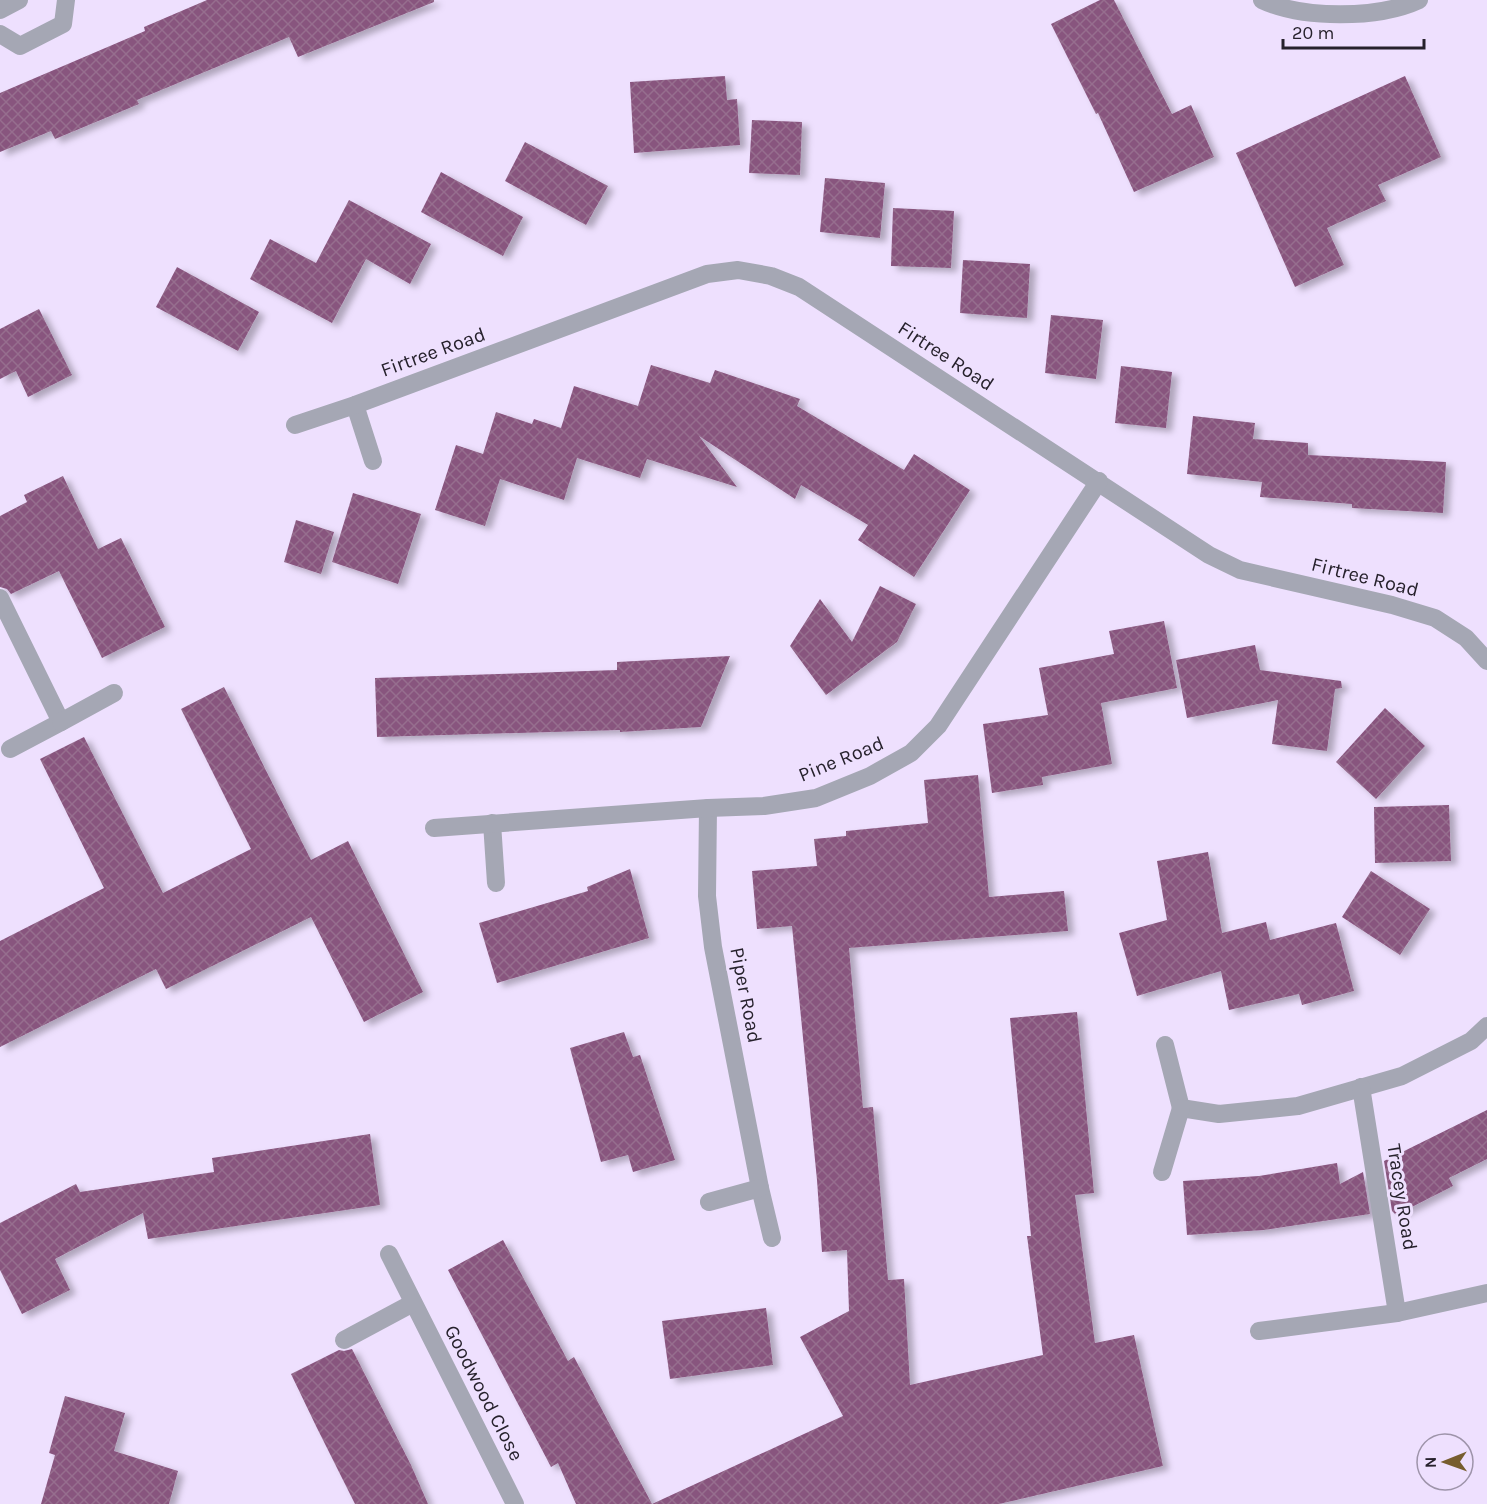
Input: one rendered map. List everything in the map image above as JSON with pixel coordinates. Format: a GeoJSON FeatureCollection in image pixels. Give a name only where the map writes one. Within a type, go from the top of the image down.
{"type":"FeatureCollection","features":[{"type":"Feature","properties":{"kind":"street"},"geometry":{"type":"LineString","coordinates":[[0,10],[19,0]]}},
{"type":"Feature","properties":{"kind":"street"},"geometry":{"type":"LineString","coordinates":[[0,34],[20,46],[55,29],[63,24],[66,0]]}},
{"type":"Feature","properties":{"kind":"street"},"geometry":{"type":"LineString","coordinates":[[1262,0],[1275,6],[1331,14],[1366,14],[1419,0]]}},
{"type":"Feature","properties":{"kind":"street","name":"Firtree Road"},"geometry":{"type":"LineString","coordinates":[[296,425],[707,274],[738,270],[771,276],[799,287],[1209,555],[1240,570],[1392,605],[1435,618],[1466,638],[1487,661]]}},
{"type":"Feature","properties":{"kind":"street"},"geometry":{"type":"LineString","coordinates":[[355,405],[373,461]]}},
{"type":"Feature","properties":{"kind":"street","name":"Pine Road"},"geometry":{"type":"LineString","coordinates":[[434,828],[764,806],[816,798],[870,776],[911,753],[938,726],[1099,481]]}},
{"type":"Feature","properties":{"kind":"street"},"geometry":{"type":"LineString","coordinates":[[0,598],[61,722]]}},
{"type":"Feature","properties":{"kind":"street"},"geometry":{"type":"LineString","coordinates":[[10,749],[114,693]]}},
{"type":"Feature","properties":{"kind":"street","name":"Piper Road"},"geometry":{"type":"LineString","coordinates":[[708,808],[707,896],[713,947],[760,1188],[772,1238]]}},
{"type":"Feature","properties":{"kind":"street"},"geometry":{"type":"LineString","coordinates":[[492,823],[496,883]]}},
{"type":"Feature","properties":{"kind":"street"},"geometry":{"type":"LineString","coordinates":[[1180,1108],[1219,1114],[1298,1106],[1402,1076],[1471,1041],[1487,1026]]}},
{"type":"Feature","properties":{"kind":"street"},"geometry":{"type":"LineString","coordinates":[[1162,1172],[1180,1108],[1165,1045]]}},
{"type":"Feature","properties":{"kind":"street","name":"Tracey Road"},"geometry":{"type":"LineString","coordinates":[[1361,1087],[1398,1313]]}},
{"type":"Feature","properties":{"kind":"street"},"geometry":{"type":"LineString","coordinates":[[709,1202],[760,1188]]}},
{"type":"Feature","properties":{"kind":"street","name":"Goodwood Close"},"geometry":{"type":"LineString","coordinates":[[389,1254],[515,1504]]}},
{"type":"Feature","properties":{"kind":"street"},"geometry":{"type":"LineString","coordinates":[[1259,1331],[1398,1313],[1487,1293]]}},
{"type":"Feature","properties":{"kind":"street"},"geometry":{"type":"LineString","coordinates":[[344,1340],[413,1303]]}},
{"type":"Feature","properties":{"kind":"building"},"geometry":{"type":"Polygon","coordinates":[[[207,0],[434,0],[434,2],[298,57],[289,37],[137,100],[139,104],[55,139],[51,131],[0,152],[0,93],[145,31],[144,27],[207,0]]]}},
{"type":"Feature","properties":{"kind":"building"},"geometry":{"type":"Polygon","coordinates":[[[1100,0],[1114,0],[1172,114],[1191,105],[1214,157],[1134,192],[1098,113],[1096,114],[1051,24],[1100,0]]]}},
{"type":"Feature","properties":{"kind":"building"},"geometry":{"type":"Polygon","coordinates":[[[725,76],[727,100],[737,99],[740,145],[634,153],[630,82],[725,76]]]}},
{"type":"Feature","properties":{"kind":"building"},"geometry":{"type":"Polygon","coordinates":[[[1405,76],[1441,157],[1378,185],[1386,201],[1327,228],[1344,265],[1295,287],[1236,153],[1405,76]]]}},
{"type":"Feature","properties":{"kind":"building"},"geometry":{"type":"Polygon","coordinates":[[[752,120],[802,122],[800,175],[749,173],[752,120]]]}},
{"type":"Feature","properties":{"kind":"building"},"geometry":{"type":"Polygon","coordinates":[[[525,142],[608,186],[586,225],[505,181],[525,142]]]}},
{"type":"Feature","properties":{"kind":"building"},"geometry":{"type":"Polygon","coordinates":[[[441,172],[523,217],[503,256],[421,212],[441,172]]]}},
{"type":"Feature","properties":{"kind":"building"},"geometry":{"type":"Polygon","coordinates":[[[825,178],[885,183],[880,238],[820,232],[825,178]]]}},
{"type":"Feature","properties":{"kind":"building"},"geometry":{"type":"Polygon","coordinates":[[[349,200],[431,244],[410,284],[366,259],[332,323],[250,279],[270,239],[316,263],[349,200]]]}},
{"type":"Feature","properties":{"kind":"building"},"geometry":{"type":"Polygon","coordinates":[[[893,208],[954,211],[951,268],[891,266],[893,208]]]}},
{"type":"Feature","properties":{"kind":"building"},"geometry":{"type":"Polygon","coordinates":[[[963,260],[1030,264],[1027,318],[960,313],[963,260]]]}},
{"type":"Feature","properties":{"kind":"building"},"geometry":{"type":"Polygon","coordinates":[[[177,267],[259,312],[238,351],[156,307],[177,267]]]}},
{"type":"Feature","properties":{"kind":"building"},"geometry":{"type":"Polygon","coordinates":[[[39,309],[72,375],[28,397],[16,371],[0,379],[0,329],[39,309]]]}},
{"type":"Feature","properties":{"kind":"building"},"geometry":{"type":"Polygon","coordinates":[[[1051,315],[1103,320],[1096,379],[1045,373],[1051,315]]]}},
{"type":"Feature","properties":{"kind":"building"},"geometry":{"type":"Polygon","coordinates":[[[651,365],[710,383],[715,370],[800,399],[797,406],[904,470],[914,454],[970,490],[914,577],[858,540],[868,525],[801,485],[795,499],[699,436],[737,487],[647,459],[640,478],[577,458],[564,500],[500,479],[485,526],[435,510],[456,445],[483,454],[496,412],[532,424],[534,419],[561,428],[574,386],[638,406],[651,365]]]}},
{"type":"Feature","properties":{"kind":"building"},"geometry":{"type":"Polygon","coordinates":[[[1121,366],[1172,372],[1166,428],[1115,423],[1121,366]]]}},
{"type":"Feature","properties":{"kind":"building"},"geometry":{"type":"Polygon","coordinates":[[[1193,416],[1255,423],[1253,439],[1308,443],[1308,455],[1446,462],[1443,513],[1352,508],[1352,504],[1260,497],[1262,482],[1187,474],[1193,416]]]}},
{"type":"Feature","properties":{"kind":"building"},"geometry":{"type":"Polygon","coordinates":[[[63,476],[98,549],[121,538],[165,627],[102,658],[59,571],[11,594],[7,589],[0,587],[0,516],[27,502],[24,495],[63,476]]]}},
{"type":"Feature","properties":{"kind":"building"},"geometry":{"type":"Polygon","coordinates":[[[353,493],[421,514],[398,584],[332,562],[353,493]]]}},
{"type":"Feature","properties":{"kind":"building"},"geometry":{"type":"Polygon","coordinates":[[[296,520],[334,532],[321,574],[284,562],[296,520]]]}},
{"type":"Feature","properties":{"kind":"building"},"geometry":{"type":"Polygon","coordinates":[[[880,586],[916,604],[897,642],[826,695],[790,646],[820,599],[852,642],[880,586]]]}},
{"type":"Feature","properties":{"kind":"building"},"geometry":{"type":"Polygon","coordinates":[[[1164,621],[1177,688],[1101,703],[1112,764],[1042,777],[1043,785],[992,793],[983,724],[1048,715],[1039,668],[1114,654],[1109,631],[1164,621]]]}},
{"type":"Feature","properties":{"kind":"building"},"geometry":{"type":"Polygon","coordinates":[[[1255,645],[1260,670],[1341,681],[1342,688],[1335,689],[1327,751],[1272,744],[1278,700],[1187,718],[1176,660],[1255,645]]]}},
{"type":"Feature","properties":{"kind":"building"},"geometry":{"type":"Polygon","coordinates":[[[730,656],[701,727],[620,732],[620,730],[377,737],[375,678],[617,670],[617,662],[730,656]]]}},
{"type":"Feature","properties":{"kind":"building"},"geometry":{"type":"Polygon","coordinates":[[[224,687],[311,860],[348,841],[423,992],[364,1022],[311,917],[166,989],[156,969],[0,1047],[0,941],[104,888],[40,759],[84,737],[163,893],[251,849],[181,709],[224,687]]]}},
{"type":"Feature","properties":{"kind":"building"},"geometry":{"type":"Polygon","coordinates":[[[1385,708],[1425,746],[1376,799],[1336,762],[1385,708]]]}},
{"type":"Feature","properties":{"kind":"building"},"geometry":{"type":"Polygon","coordinates":[[[978,775],[989,897],[1064,891],[1068,931],[849,948],[863,1108],[873,1107],[888,1280],[904,1279],[910,1385],[1043,1355],[1027,1236],[1031,1236],[1010,1018],[1077,1012],[1094,1193],[1075,1195],[1095,1343],[1134,1335],[1163,1466],[999,1504],[652,1504],[843,1416],[800,1337],[849,1311],[847,1250],[822,1252],[792,926],[757,929],[752,871],[817,866],[814,839],[846,836],[846,831],[928,823],[924,780],[978,775]]]}},
{"type":"Feature","properties":{"kind":"building"},"geometry":{"type":"Polygon","coordinates":[[[1449,805],[1451,861],[1375,863],[1374,807],[1449,805]]]}},
{"type":"Feature","properties":{"kind":"building"},"geometry":{"type":"Polygon","coordinates":[[[1208,852],[1222,933],[1266,922],[1270,940],[1336,923],[1354,991],[1302,1005],[1299,994],[1229,1010],[1221,971],[1137,996],[1119,933],[1167,920],[1157,861],[1208,852]]]}},
{"type":"Feature","properties":{"kind":"building"},"geometry":{"type":"Polygon","coordinates":[[[630,869],[649,938],[497,983],[479,923],[588,891],[587,887],[630,869]]]}},
{"type":"Feature","properties":{"kind":"building"},"geometry":{"type":"Polygon","coordinates":[[[1371,871],[1430,909],[1400,955],[1342,917],[1371,871]]]}},
{"type":"Feature","properties":{"kind":"building"},"geometry":{"type":"Polygon","coordinates":[[[624,1032],[633,1057],[640,1055],[675,1160],[633,1172],[628,1155],[601,1162],[570,1048],[624,1032]]]}},
{"type":"Feature","properties":{"kind":"building"},"geometry":{"type":"Polygon","coordinates":[[[1487,1110],[1487,1159],[1449,1178],[1453,1186],[1396,1215],[1392,1211],[1384,1161],[1487,1110]]]}},
{"type":"Feature","properties":{"kind":"building"},"geometry":{"type":"Polygon","coordinates":[[[370,1134],[380,1205],[148,1239],[143,1213],[55,1259],[70,1290],[22,1314],[0,1270],[0,1223],[76,1184],[80,1192],[214,1172],[212,1158],[370,1134]]]}},
{"type":"Feature","properties":{"kind":"building"},"geometry":{"type":"Polygon","coordinates":[[[1337,1163],[1340,1184],[1363,1172],[1370,1214],[1264,1230],[1187,1235],[1183,1181],[1259,1176],[1337,1163]]]}},
{"type":"Feature","properties":{"kind":"building"},"geometry":{"type":"Polygon","coordinates":[[[503,1240],[568,1361],[574,1357],[652,1504],[576,1504],[558,1463],[551,1467],[448,1270],[503,1240]]]}},
{"type":"Feature","properties":{"kind":"building"},"geometry":{"type":"Polygon","coordinates":[[[766,1308],[773,1365],[670,1379],[662,1321],[766,1308]]]}},
{"type":"Feature","properties":{"kind":"building"},"geometry":{"type":"Polygon","coordinates":[[[352,1349],[411,1465],[428,1504],[355,1504],[316,1426],[291,1374],[339,1350],[352,1349]]]}},
{"type":"Feature","properties":{"kind":"building"},"geometry":{"type":"Polygon","coordinates":[[[65,1396],[125,1413],[114,1451],[178,1471],[169,1504],[41,1504],[55,1455],[49,1453],[65,1396]]]}}]}
